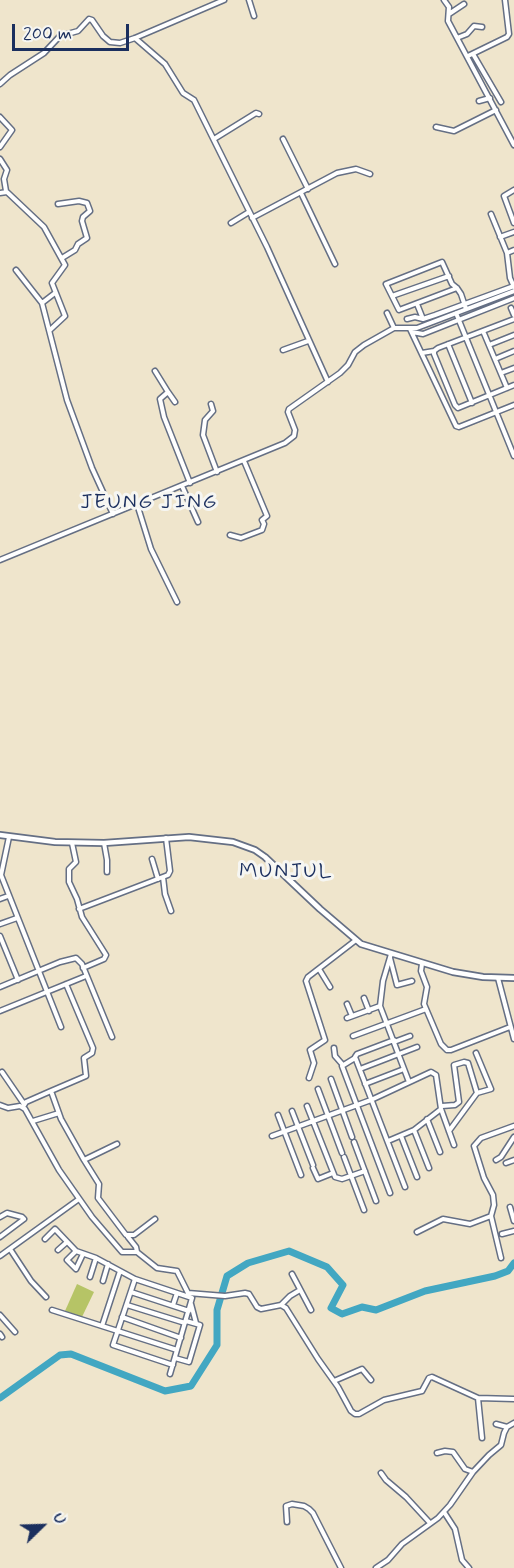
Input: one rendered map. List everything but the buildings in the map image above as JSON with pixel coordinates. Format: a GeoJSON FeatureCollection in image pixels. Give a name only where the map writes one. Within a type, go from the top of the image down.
{"type":"FeatureCollection","features":[{"type":"Feature","properties":{"kind":"street"},"geometry":{"type":"LineString","coordinates":[[0,84],[44,53],[60,36],[78,31],[89,19],[110,42],[120,43],[224,0]]}},
{"type":"Feature","properties":{"kind":"street"},"geometry":{"type":"LineString","coordinates":[[249,0],[255,16]]}},
{"type":"Feature","properties":{"kind":"street"},"geometry":{"type":"LineString","coordinates":[[444,0],[448,4],[448,21],[514,145]]}},
{"type":"Feature","properties":{"kind":"street"},"geometry":{"type":"LineString","coordinates":[[468,56],[509,34],[505,0]]}},
{"type":"Feature","properties":{"kind":"street"},"geometry":{"type":"LineString","coordinates":[[449,14],[464,4]]}},
{"type":"Feature","properties":{"kind":"street"},"geometry":{"type":"LineString","coordinates":[[457,38],[467,34],[474,26],[482,27]]}},
{"type":"Feature","properties":{"kind":"street"},"geometry":{"type":"LineString","coordinates":[[135,38],[167,66],[183,93],[194,100],[328,382]]}},
{"type":"Feature","properties":{"kind":"street"},"geometry":{"type":"LineString","coordinates":[[473,54],[501,102]]}},
{"type":"Feature","properties":{"kind":"street"},"geometry":{"type":"LineString","coordinates":[[479,101],[490,98]]}},
{"type":"Feature","properties":{"kind":"street"},"geometry":{"type":"LineString","coordinates":[[436,127],[454,131],[496,110]]}},
{"type":"Feature","properties":{"kind":"street"},"geometry":{"type":"LineString","coordinates":[[214,139],[256,113],[259,114]]}},
{"type":"Feature","properties":{"kind":"street"},"geometry":{"type":"LineString","coordinates":[[0,117],[12,130],[0,147]]}},
{"type":"Feature","properties":{"kind":"street"},"geometry":{"type":"LineString","coordinates":[[283,139],[308,189]]}},
{"type":"Feature","properties":{"kind":"street"},"geometry":{"type":"LineString","coordinates":[[0,159],[7,170],[3,179],[6,191],[44,227],[65,265],[52,283],[65,314],[63,319],[50,330]]}},
{"type":"Feature","properties":{"kind":"street"},"geometry":{"type":"LineString","coordinates":[[252,218],[342,171],[356,169],[370,174]]}},
{"type":"Feature","properties":{"kind":"street"},"geometry":{"type":"LineString","coordinates":[[514,190],[504,196],[514,223]]}},
{"type":"Feature","properties":{"kind":"street"},"geometry":{"type":"LineString","coordinates":[[0,193],[6,191]]}},
{"type":"Feature","properties":{"kind":"street"},"geometry":{"type":"LineString","coordinates":[[301,193],[335,264]]}},
{"type":"Feature","properties":{"kind":"street"},"geometry":{"type":"LineString","coordinates":[[58,204],[79,201],[87,203],[90,211],[82,221],[87,238],[78,244],[75,250],[62,258]]}},
{"type":"Feature","properties":{"kind":"street"},"geometry":{"type":"LineString","coordinates":[[231,223],[249,212]]}},
{"type":"Feature","properties":{"kind":"street"},"geometry":{"type":"LineString","coordinates":[[411,331],[514,286],[512,267],[491,214]]}},
{"type":"Feature","properties":{"kind":"street"},"geometry":{"type":"LineString","coordinates":[[500,237],[514,232]]}},
{"type":"Feature","properties":{"kind":"street"},"geometry":{"type":"LineString","coordinates":[[507,253],[514,250]]}},
{"type":"Feature","properties":{"kind":"street"},"geometry":{"type":"LineString","coordinates":[[457,288],[399,310],[387,282],[442,262],[452,284],[457,288],[465,307]]}},
{"type":"Feature","properties":{"kind":"street"},"geometry":{"type":"LineString","coordinates":[[16,270],[42,303],[67,400],[112,514]]}},
{"type":"Feature","properties":{"kind":"street"},"geometry":{"type":"LineString","coordinates":[[392,296],[449,276]]}},
{"type":"Feature","properties":{"kind":"street"},"geometry":{"type":"LineString","coordinates":[[0,560],[291,440],[295,430],[289,409],[348,365],[360,348],[394,328],[401,327],[420,334],[514,298],[513,292],[453,313],[423,319],[415,317],[407,319]]}},
{"type":"Feature","properties":{"kind":"street"},"geometry":{"type":"LineString","coordinates":[[42,303],[55,293]]}},
{"type":"Feature","properties":{"kind":"street"},"geometry":{"type":"LineString","coordinates":[[417,304],[423,319]]}},
{"type":"Feature","properties":{"kind":"street"},"geometry":{"type":"LineString","coordinates":[[422,353],[434,351],[514,317],[511,308]]}},
{"type":"Feature","properties":{"kind":"street"},"geometry":{"type":"LineString","coordinates":[[387,313],[394,328]]}},
{"type":"Feature","properties":{"kind":"street"},"geometry":{"type":"LineString","coordinates":[[453,313],[459,319],[514,456]]}},
{"type":"Feature","properties":{"kind":"street"},"geometry":{"type":"LineString","coordinates":[[411,331],[456,426],[459,427],[514,405]]}},
{"type":"Feature","properties":{"kind":"street"},"geometry":{"type":"LineString","coordinates":[[483,331],[507,388]]}},
{"type":"Feature","properties":{"kind":"street"},"geometry":{"type":"LineString","coordinates":[[489,345],[514,335]]}},
{"type":"Feature","properties":{"kind":"street"},"geometry":{"type":"LineString","coordinates":[[283,350],[308,341]]}},
{"type":"Feature","properties":{"kind":"street"},"geometry":{"type":"LineString","coordinates":[[448,344],[472,403]]}},
{"type":"Feature","properties":{"kind":"street"},"geometry":{"type":"LineString","coordinates":[[434,351],[458,408],[514,385]]}},
{"type":"Feature","properties":{"kind":"street"},"geometry":{"type":"LineString","coordinates":[[495,359],[514,351]]}},
{"type":"Feature","properties":{"kind":"street"},"geometry":{"type":"LineString","coordinates":[[501,373],[514,368]]}},
{"type":"Feature","properties":{"kind":"street"},"geometry":{"type":"LineString","coordinates":[[155,371],[175,402]]}},
{"type":"Feature","properties":{"kind":"street"},"geometry":{"type":"LineString","coordinates":[[168,392],[160,399],[164,417],[190,483]]}},
{"type":"Feature","properties":{"kind":"street"},"geometry":{"type":"LineString","coordinates":[[211,404],[213,411],[205,420],[203,435],[217,472]]}},
{"type":"Feature","properties":{"kind":"street"},"geometry":{"type":"LineString","coordinates":[[230,535],[241,538],[262,530],[264,524],[262,520],[267,516],[244,461]]}},
{"type":"Feature","properties":{"kind":"street"},"geometry":{"type":"LineString","coordinates":[[182,486],[198,522]]}},
{"type":"Feature","properties":{"kind":"street"},"geometry":{"type":"LineString","coordinates":[[137,504],[151,549],[177,602]]}},
{"type":"Feature","properties":{"kind":"street"},"geometry":{"type":"LineString","coordinates":[[0,835],[72,843],[189,837],[232,842],[255,850],[266,857],[356,940],[390,956],[473,976],[514,978]]}},
{"type":"Feature","properties":{"kind":"street"},"geometry":{"type":"LineString","coordinates":[[9,837],[1,874],[61,1027]]}},
{"type":"Feature","properties":{"kind":"street"},"geometry":{"type":"LineString","coordinates":[[79,909],[170,873],[166,838]]}},
{"type":"Feature","properties":{"kind":"street"},"geometry":{"type":"LineString","coordinates":[[72,843],[76,862],[69,869],[68,876],[79,909],[106,958],[83,968]]}},
{"type":"Feature","properties":{"kind":"street"},"geometry":{"type":"LineString","coordinates":[[104,843],[107,872]]}},
{"type":"Feature","properties":{"kind":"street"},"geometry":{"type":"LineString","coordinates":[[152,859],[158,879]]}},
{"type":"Feature","properties":{"kind":"street"},"geometry":{"type":"LineString","coordinates":[[163,877],[165,894],[171,911]]}},
{"type":"Feature","properties":{"kind":"street"},"geometry":{"type":"LineString","coordinates":[[0,899],[8,896]]}},
{"type":"Feature","properties":{"kind":"street"},"geometry":{"type":"LineString","coordinates":[[0,924],[17,918]]}},
{"type":"Feature","properties":{"kind":"street"},"geometry":{"type":"LineString","coordinates":[[0,936],[18,980]]}},
{"type":"Feature","properties":{"kind":"street"},"geometry":{"type":"LineString","coordinates":[[309,1078],[314,1063],[310,1050],[325,1040],[306,981],[308,977],[356,940]]}},
{"type":"Feature","properties":{"kind":"street"},"geometry":{"type":"LineString","coordinates":[[390,956],[398,985],[412,981]]}},
{"type":"Feature","properties":{"kind":"street"},"geometry":{"type":"LineString","coordinates":[[390,956],[380,1006],[409,1082]]}},
{"type":"Feature","properties":{"kind":"street"},"geometry":{"type":"LineString","coordinates":[[0,987],[76,958],[80,960],[112,1037]]}},
{"type":"Feature","properties":{"kind":"street"},"geometry":{"type":"LineString","coordinates":[[422,963],[427,987],[423,1002],[441,1044],[449,1051],[510,1027]]}},
{"type":"Feature","properties":{"kind":"street"},"geometry":{"type":"LineString","coordinates":[[319,969],[330,987]]}},
{"type":"Feature","properties":{"kind":"street"},"geometry":{"type":"LineString","coordinates":[[0,1011],[86,976]]}},
{"type":"Feature","properties":{"kind":"street"},"geometry":{"type":"LineString","coordinates":[[498,978],[514,1039]]}},
{"type":"Feature","properties":{"kind":"street"},"geometry":{"type":"LineString","coordinates":[[0,1105],[8,1108],[24,1105],[86,1076],[84,1058],[92,1053],[93,1048],[66,984]]}},
{"type":"Feature","properties":{"kind":"street"},"geometry":{"type":"LineString","coordinates":[[364,998],[369,1011]]}},
{"type":"Feature","properties":{"kind":"street"},"geometry":{"type":"LineString","coordinates":[[347,1004],[349,1017],[380,1006]]}},
{"type":"Feature","properties":{"kind":"street"},"geometry":{"type":"LineString","coordinates":[[353,1036],[426,1009]]}},
{"type":"Feature","properties":{"kind":"street"},"geometry":{"type":"LineString","coordinates":[[342,1064],[355,1058],[357,1054],[410,1036]]}},
{"type":"Feature","properties":{"kind":"street"},"geometry":{"type":"LineString","coordinates":[[360,1069],[417,1047]]}},
{"type":"Feature","properties":{"kind":"street"},"geometry":{"type":"LineString","coordinates":[[334,1048],[335,1056],[342,1064],[390,1193]]}},
{"type":"Feature","properties":{"kind":"street"},"geometry":{"type":"LineString","coordinates":[[449,1132],[477,1093],[491,1089],[476,1053]]}},
{"type":"Feature","properties":{"kind":"street"},"geometry":{"type":"LineString","coordinates":[[355,1058],[405,1187]]}},
{"type":"Feature","properties":{"kind":"street"},"geometry":{"type":"LineString","coordinates":[[387,1141],[414,1130],[442,1108],[458,1103],[454,1065],[468,1063],[477,1093]]}},
{"type":"Feature","properties":{"kind":"street"},"geometry":{"type":"LineString","coordinates":[[365,1084],[404,1069]]}},
{"type":"Feature","properties":{"kind":"street"},"geometry":{"type":"LineString","coordinates":[[2,1072],[24,1105],[53,1161],[79,1199],[117,1248],[124,1253],[137,1252]]}},
{"type":"Feature","properties":{"kind":"street"},"geometry":{"type":"LineString","coordinates":[[272,1136],[371,1100],[434,1073],[443,1116],[454,1145]]}},
{"type":"Feature","properties":{"kind":"street"},"geometry":{"type":"LineString","coordinates":[[331,1079],[376,1202]]}},
{"type":"Feature","properties":{"kind":"street"},"geometry":{"type":"LineString","coordinates":[[318,1089],[364,1209]]}},
{"type":"Feature","properties":{"kind":"street"},"geometry":{"type":"LineString","coordinates":[[51,1091],[59,1113],[99,1184],[98,1198],[136,1246],[137,1252],[157,1268],[177,1271],[192,1299],[196,1324]]}},
{"type":"Feature","properties":{"kind":"street"},"geometry":{"type":"LineString","coordinates":[[443,1116],[451,1105]]}},
{"type":"Feature","properties":{"kind":"street"},"geometry":{"type":"LineString","coordinates":[[307,1106],[335,1177],[342,1179],[364,1171]]}},
{"type":"Feature","properties":{"kind":"street"},"geometry":{"type":"LineString","coordinates":[[292,1111],[318,1179],[333,1173]]}},
{"type":"Feature","properties":{"kind":"street"},"geometry":{"type":"LineString","coordinates":[[33,1121],[59,1113]]}},
{"type":"Feature","properties":{"kind":"street"},"geometry":{"type":"LineString","coordinates":[[278,1115],[301,1175]]}},
{"type":"Feature","properties":{"kind":"street"},"geometry":{"type":"LineString","coordinates":[[427,1119],[440,1152]]}},
{"type":"Feature","properties":{"kind":"street"},"geometry":{"type":"LineString","coordinates":[[501,1258],[491,1216],[494,1205],[492,1195],[474,1146],[481,1138],[514,1126]]}},
{"type":"Feature","properties":{"kind":"street"},"geometry":{"type":"LineString","coordinates":[[414,1130],[429,1168]]}},
{"type":"Feature","properties":{"kind":"street"},"geometry":{"type":"LineString","coordinates":[[400,1136],[417,1177]]}},
{"type":"Feature","properties":{"kind":"street"},"geometry":{"type":"LineString","coordinates":[[496,1160],[501,1157],[514,1137]]}},
{"type":"Feature","properties":{"kind":"street"},"geometry":{"type":"LineString","coordinates":[[84,1160],[117,1144]]}},
{"type":"Feature","properties":{"kind":"street"},"geometry":{"type":"LineString","coordinates":[[506,1163],[514,1160]]}},
{"type":"Feature","properties":{"kind":"street"},"geometry":{"type":"LineString","coordinates":[[0,1256],[79,1199]]}},
{"type":"Feature","properties":{"kind":"street"},"geometry":{"type":"LineString","coordinates":[[510,1207],[514,1221]]}},
{"type":"Feature","properties":{"kind":"street"},"geometry":{"type":"LineString","coordinates":[[0,1217],[7,1213],[22,1217],[24,1220],[0,1237]]}},
{"type":"Feature","properties":{"kind":"street"},"geometry":{"type":"LineString","coordinates":[[417,1232],[443,1219],[463,1224],[476,1223],[491,1216]]}},
{"type":"Feature","properties":{"kind":"street"},"geometry":{"type":"LineString","coordinates":[[128,1236],[134,1235],[155,1219]]}},
{"type":"Feature","properties":{"kind":"street"},"geometry":{"type":"LineString","coordinates":[[45,1239],[55,1229],[76,1251],[96,1258],[135,1279],[192,1299],[210,1295],[249,1294],[257,1307],[261,1309],[281,1305],[300,1290]]}},
{"type":"Feature","properties":{"kind":"street"},"geometry":{"type":"LineString","coordinates":[[502,1234],[514,1231]]}},
{"type":"Feature","properties":{"kind":"street"},"geometry":{"type":"LineString","coordinates":[[58,1250],[67,1242]]}},
{"type":"Feature","properties":{"kind":"street"},"geometry":{"type":"LineString","coordinates":[[10,1249],[31,1281],[46,1297]]}},
{"type":"Feature","properties":{"kind":"street"},"geometry":{"type":"LineString","coordinates":[[76,1251],[67,1260],[76,1269],[83,1254]]}},
{"type":"Feature","properties":{"kind":"street"},"geometry":{"type":"LineString","coordinates":[[90,1276],[96,1258]]}},
{"type":"Feature","properties":{"kind":"street"},"geometry":{"type":"LineString","coordinates":[[103,1281],[108,1264]]}},
{"type":"Feature","properties":{"kind":"street"},"geometry":{"type":"LineString","coordinates":[[102,1326],[120,1271]]}},
{"type":"Feature","properties":{"kind":"street"},"geometry":{"type":"LineString","coordinates":[[292,1274],[311,1310]]}},
{"type":"Feature","properties":{"kind":"street"},"geometry":{"type":"LineString","coordinates":[[135,1279],[113,1345],[173,1365]]}},
{"type":"Feature","properties":{"kind":"street"},"geometry":{"type":"LineString","coordinates":[[131,1292],[189,1311]]}},
{"type":"Feature","properties":{"kind":"street"},"geometry":{"type":"LineString","coordinates":[[173,1305],[177,1293]]}},
{"type":"Feature","properties":{"kind":"street"},"geometry":{"type":"LineString","coordinates":[[170,1374],[192,1299]]}},
{"type":"Feature","properties":{"kind":"street"},"geometry":{"type":"LineString","coordinates":[[127,1305],[200,1325],[189,1362],[175,1358]]}},
{"type":"Feature","properties":{"kind":"street"},"geometry":{"type":"LineString","coordinates":[[281,1305],[289,1312],[355,1414],[384,1400],[422,1391],[429,1378],[432,1377],[478,1398],[514,1399]]}},
{"type":"Feature","properties":{"kind":"street"},"geometry":{"type":"LineString","coordinates":[[52,1310],[177,1350]]}},
{"type":"Feature","properties":{"kind":"street"},"geometry":{"type":"LineString","coordinates":[[0,1314],[15,1332]]}},
{"type":"Feature","properties":{"kind":"street"},"geometry":{"type":"LineString","coordinates":[[123,1317],[181,1338]]}},
{"type":"Feature","properties":{"kind":"street"},"geometry":{"type":"LineString","coordinates":[[334,1382],[362,1369],[371,1380]]}},
{"type":"Feature","properties":{"kind":"street"},"geometry":{"type":"LineString","coordinates":[[478,1398],[483,1438]]}},
{"type":"Feature","properties":{"kind":"street"},"geometry":{"type":"LineString","coordinates":[[496,1424],[507,1427],[514,1424]]}},
{"type":"Feature","properties":{"kind":"street"},"geometry":{"type":"LineString","coordinates":[[376,1568],[388,1560],[402,1544],[444,1512],[473,1472],[501,1445],[507,1427]]}},
{"type":"Feature","properties":{"kind":"street"},"geometry":{"type":"LineString","coordinates":[[437,1453],[451,1451],[458,1457],[465,1469],[473,1472]]}},
{"type":"Feature","properties":{"kind":"street"},"geometry":{"type":"LineString","coordinates":[[381,1473],[430,1523]]}},
{"type":"Feature","properties":{"kind":"street"},"geometry":{"type":"LineString","coordinates":[[287,1522],[286,1506],[292,1504],[309,1509],[341,1568]]}},
{"type":"Feature","properties":{"kind":"street"},"geometry":{"type":"LineString","coordinates":[[444,1512],[455,1529],[462,1560],[469,1568]]}},
{"type":"Feature","properties":{"kind":"green space"},"geometry":{"type":"Polygon","coordinates":[[[77,1284],[94,1292],[81,1319],[65,1311],[77,1284]]]}},
{"type":"Feature","properties":{"kind":"waterway"},"geometry":{"type":"LineString","coordinates":[[0,1398],[60,1355],[71,1354],[165,1391],[191,1386],[217,1345],[217,1310],[227,1276],[248,1263],[289,1251],[327,1267],[343,1285],[331,1308],[342,1314],[362,1307],[376,1310],[425,1291],[495,1276],[508,1271],[514,1263]]}},
{"type":"Feature","properties":{"kind":"district","name":"JEUNG JING"},"geometry":{"type":"Point","coordinates":[149,504]}},
{"type":"Feature","properties":{"kind":"district","name":"MUNJUL"},"geometry":{"type":"Point","coordinates":[286,873]}}]}
